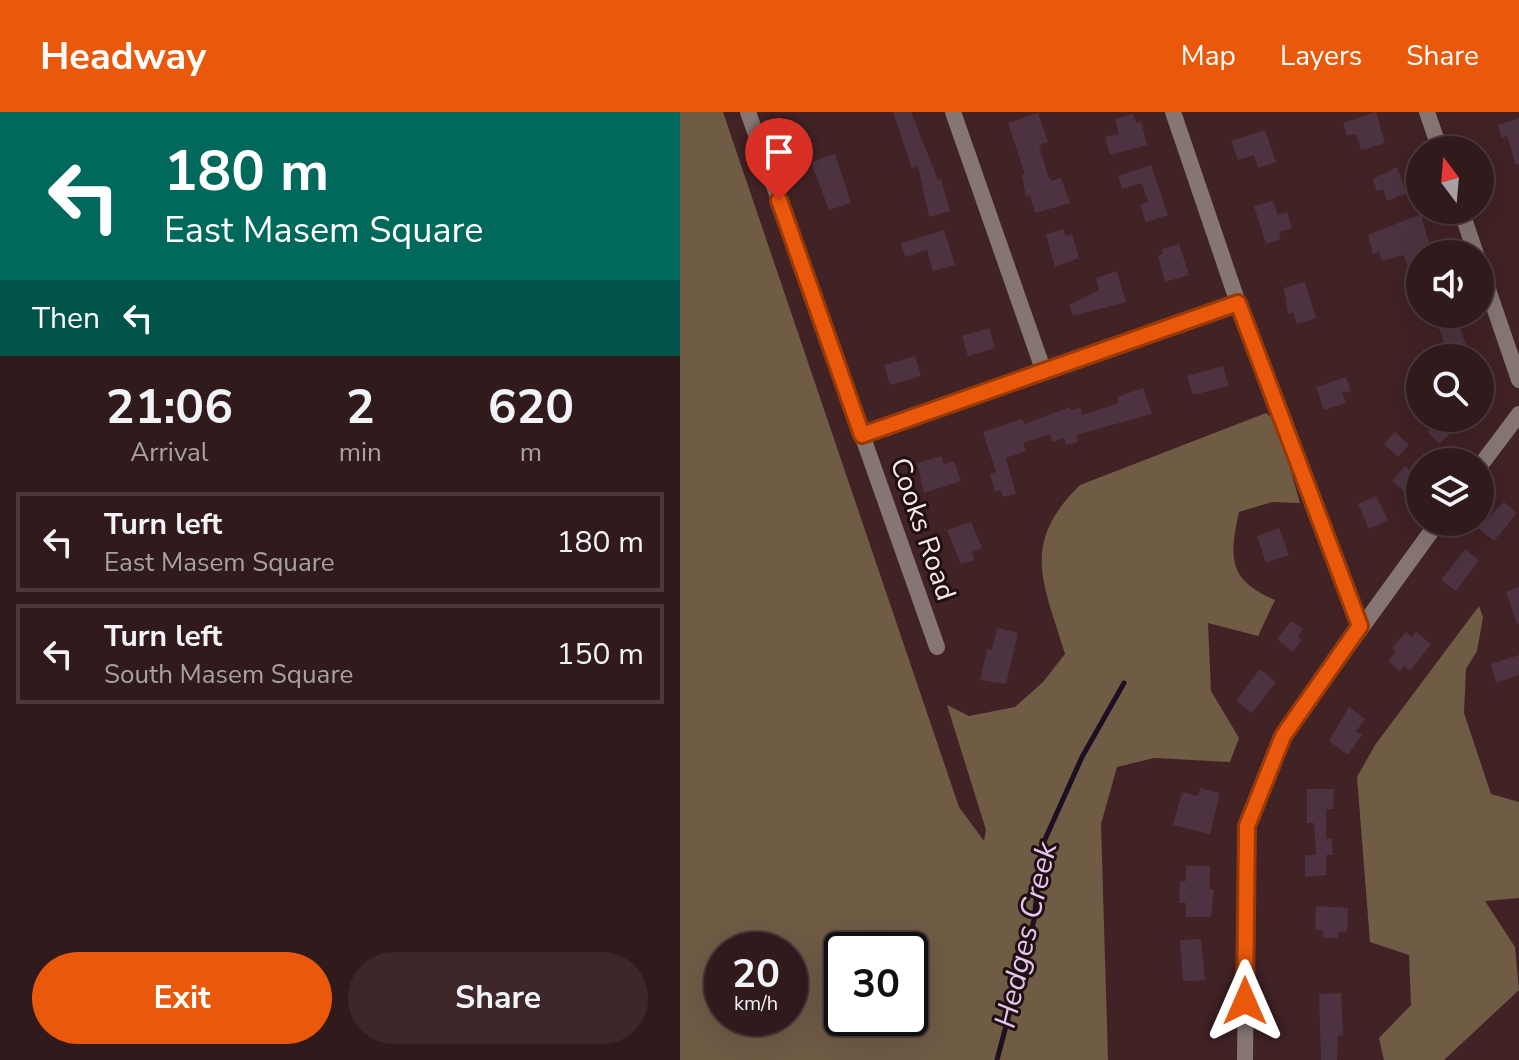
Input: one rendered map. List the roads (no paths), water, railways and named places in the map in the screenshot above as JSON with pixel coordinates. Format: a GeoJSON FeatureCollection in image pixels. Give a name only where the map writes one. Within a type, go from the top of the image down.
{"type":"FeatureCollection","features":[{"type":"Feature","properties":{"kind":"street","name":"Cooks Road"},"geometry":{"type":"LineString","coordinates":[[748,112],[937,647]]}},
{"type":"Feature","properties":{"kind":"street"},"geometry":{"type":"LineString","coordinates":[[953,112],[1044,372]]}},
{"type":"Feature","properties":{"kind":"street"},"geometry":{"type":"LineString","coordinates":[[1173,112],[1238,303],[1360,626]]}},
{"type":"Feature","properties":{"kind":"street"},"geometry":{"type":"LineString","coordinates":[[1427,112],[1435,136]]}},
{"type":"Feature","properties":{"kind":"street"},"geometry":{"type":"LineString","coordinates":[[862,435],[1238,303]]}},
{"type":"Feature","properties":{"kind":"street"},"geometry":{"type":"LineString","coordinates":[[1494,307],[1519,380]]}},
{"type":"Feature","properties":{"kind":"street"},"geometry":{"type":"LineString","coordinates":[[1494,448],[1519,414]]}},
{"type":"Feature","properties":{"kind":"street"},"geometry":{"type":"LineString","coordinates":[[1245,1060],[1247,826],[1283,736],[1428,536]]}},
{"type":"Feature","properties":{"kind":"waterway","name":"Hedges Creek"},"geometry":{"type":"LineString","coordinates":[[997,1060],[1034,920],[1042,846],[1082,757],[1124,683]]}}]}
